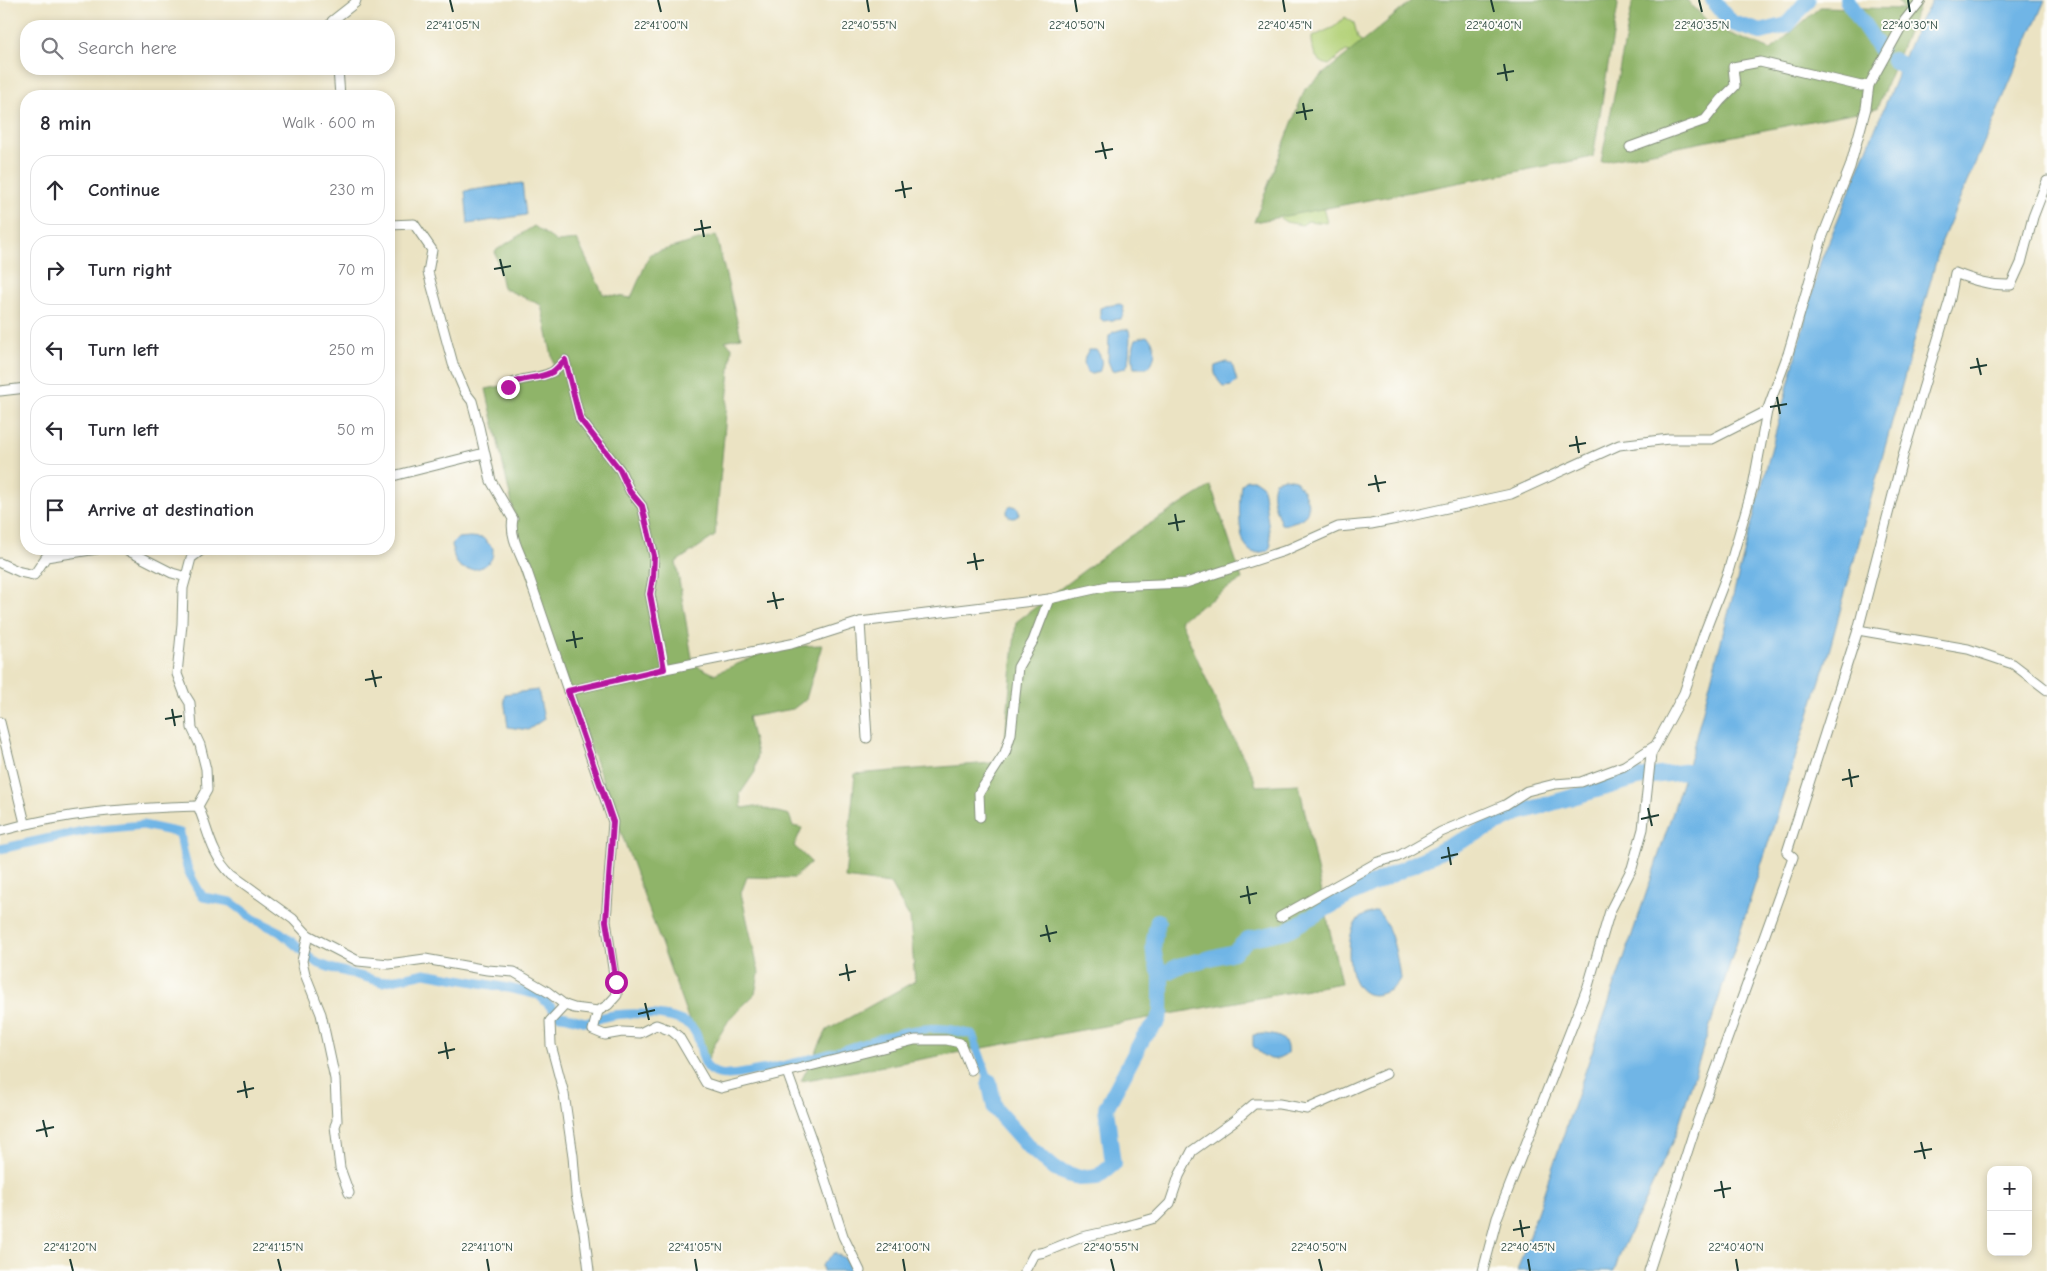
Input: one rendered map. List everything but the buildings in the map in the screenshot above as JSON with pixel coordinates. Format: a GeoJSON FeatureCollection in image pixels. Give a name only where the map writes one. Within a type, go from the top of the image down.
{"type":"FeatureCollection","features":[{"type":"Feature","properties":{"kind":"street"},"geometry":{"type":"LineString","coordinates":[[333,20],[355,3],[356,0]]}},
{"type":"Feature","properties":{"kind":"street"},"geometry":{"type":"LineString","coordinates":[[1483,1271],[1497,1218],[1588,986],[1610,911],[1632,868],[1643,829],[1650,754],[1684,693],[1728,572],[1753,486],[1768,411],[1788,354],[1822,238],[1850,167],[1866,108],[1869,85],[1905,20],[1922,0]]}},
{"type":"Feature","properties":{"kind":"street"},"geometry":{"type":"LineString","coordinates":[[1630,147],[1705,120],[1720,100],[1735,86],[1733,66],[1760,62],[1861,86],[1869,85]]}},
{"type":"Feature","properties":{"kind":"street"},"geometry":{"type":"LineString","coordinates":[[338,75],[340,90]]}},
{"type":"Feature","properties":{"kind":"street"},"geometry":{"type":"LineString","coordinates":[[1649,1271],[1694,1131],[1793,857],[1787,852],[1858,630],[1904,452],[1950,299],[1955,273],[1998,286],[2011,285],[2021,263],[2033,217],[2047,181]]}},
{"type":"Feature","properties":{"kind":"street"},"geometry":{"type":"LineString","coordinates":[[195,555],[191,558],[183,588],[182,624],[177,674],[190,703],[192,728],[200,745],[206,769],[207,790],[198,806],[211,846],[224,868],[292,919],[307,937],[358,961],[389,964],[424,959],[487,970],[514,972],[548,992],[565,1005],[598,1011],[608,1005],[617,995],[606,921],[613,822],[527,571],[513,537],[512,525],[514,518],[491,482],[472,401],[465,392],[453,364],[428,272],[432,250],[414,224],[395,225]]}},
{"type":"Feature","properties":{"kind":"street"},"geometry":{"type":"LineString","coordinates":[[508,387],[514,381],[552,372],[565,360],[580,419],[620,470],[630,492],[642,506],[654,556],[650,594],[664,669]]}},
{"type":"Feature","properties":{"kind":"street"},"geometry":{"type":"LineString","coordinates":[[0,391],[20,389]]}},
{"type":"Feature","properties":{"kind":"street"},"geometry":{"type":"LineString","coordinates":[[568,691],[664,669],[792,644],[860,622],[1049,599],[1108,586],[1186,583],[1284,551],[1338,527],[1397,520],[1511,494],[1619,445],[1669,439],[1712,439],[1768,411]]}},
{"type":"Feature","properties":{"kind":"street"},"geometry":{"type":"LineString","coordinates":[[395,475],[484,453]]}},
{"type":"Feature","properties":{"kind":"street"},"geometry":{"type":"LineString","coordinates":[[0,563],[20,572],[34,574],[46,557],[59,555]]}},
{"type":"Feature","properties":{"kind":"street"},"geometry":{"type":"LineString","coordinates":[[137,555],[172,573],[186,577]]}},
{"type":"Feature","properties":{"kind":"street"},"geometry":{"type":"LineString","coordinates":[[980,817],[979,793],[1005,753],[1011,734],[1018,667],[1032,641],[1049,599]]}},
{"type":"Feature","properties":{"kind":"street"},"geometry":{"type":"LineString","coordinates":[[860,622],[868,738]]}},
{"type":"Feature","properties":{"kind":"street"},"geometry":{"type":"LineString","coordinates":[[1858,630],[1968,649],[2013,664],[2047,690]]}},
{"type":"Feature","properties":{"kind":"street"},"geometry":{"type":"LineString","coordinates":[[0,722],[25,823]]}},
{"type":"Feature","properties":{"kind":"street"},"geometry":{"type":"LineString","coordinates":[[1280,917],[1378,862],[1397,857],[1442,832],[1505,805],[1527,792],[1555,784],[1581,782],[1624,766],[1655,745]]}},
{"type":"Feature","properties":{"kind":"street"},"geometry":{"type":"LineString","coordinates":[[0,831],[25,823],[69,814],[118,809],[198,806]]}},
{"type":"Feature","properties":{"kind":"street"},"geometry":{"type":"LineString","coordinates":[[307,937],[302,961],[305,974],[321,1014],[335,1079],[335,1126],[340,1168],[349,1193]]}},
{"type":"Feature","properties":{"kind":"street"},"geometry":{"type":"LineString","coordinates":[[565,1005],[550,1021],[551,1045],[564,1094],[573,1156],[576,1195],[584,1231],[589,1271]]}},
{"type":"Feature","properties":{"kind":"street"},"geometry":{"type":"LineString","coordinates":[[598,1011],[594,1030],[605,1035],[622,1032],[640,1034],[656,1025],[672,1031],[679,1037],[706,1083],[722,1088],[915,1040],[947,1040],[960,1043],[971,1070]]}},
{"type":"Feature","properties":{"kind":"street"},"geometry":{"type":"LineString","coordinates":[[786,1072],[817,1155],[842,1236],[860,1271]]}},
{"type":"Feature","properties":{"kind":"street"},"geometry":{"type":"LineString","coordinates":[[1025,1271],[1034,1254],[1045,1252],[1082,1237],[1155,1218],[1170,1202],[1179,1176],[1192,1151],[1254,1104],[1279,1104],[1307,1109],[1386,1074]]}},
{"type":"Feature","properties":{"kind":"green space"},"geometry":{"type":"Polygon","coordinates":[[[1413,0],[1616,0],[1618,5],[1593,157],[1254,222],[1305,89],[1413,0]]]}},
{"type":"Feature","properties":{"kind":"green space"},"geometry":{"type":"Polygon","coordinates":[[[1633,0],[1687,0],[1713,27],[1771,50],[1820,7],[1904,9],[1897,0],[1921,0],[1877,108],[1601,162],[1633,0]]]}},
{"type":"Feature","properties":{"kind":"green space"},"geometry":{"type":"Polygon","coordinates":[[[1345,17],[1354,23],[1358,38],[1362,43],[1356,54],[1346,51],[1329,65],[1320,61],[1315,55],[1312,37],[1334,27],[1345,17]]]}},
{"type":"Feature","properties":{"kind":"green space"},"geometry":{"type":"Polygon","coordinates":[[[1323,207],[1327,223],[1308,221],[1302,225],[1286,222],[1277,216],[1323,207]]]}},
{"type":"Feature","properties":{"kind":"green space"},"geometry":{"type":"Polygon","coordinates":[[[534,226],[557,242],[577,240],[603,294],[631,298],[650,254],[716,235],[741,337],[725,341],[732,347],[715,536],[676,562],[693,664],[714,674],[777,647],[822,645],[806,699],[793,709],[748,717],[757,754],[755,772],[740,794],[742,808],[755,806],[789,815],[793,826],[802,828],[794,846],[811,862],[794,878],[747,877],[741,893],[759,973],[755,994],[730,1018],[705,1065],[527,571],[486,389],[556,375],[541,305],[503,288],[495,251],[534,226]]]}},
{"type":"Feature","properties":{"kind":"green space"},"geometry":{"type":"Polygon","coordinates":[[[1211,486],[1242,579],[1180,620],[1229,730],[1253,775],[1256,786],[1299,784],[1341,983],[801,1081],[827,1030],[915,981],[910,918],[890,884],[845,878],[855,774],[1003,762],[1016,622],[1127,538],[1211,486]]]}},
{"type":"Feature","properties":{"kind":"water"},"geometry":{"type":"Polygon","coordinates":[[[1933,0],[2045,0],[1941,243],[1828,655],[1675,1136],[1620,1254],[1614,1271],[1517,1271],[1650,882],[1692,752],[1820,263],[1918,25],[1933,0]]]}},
{"type":"Feature","properties":{"kind":"water"},"geometry":{"type":"Polygon","coordinates":[[[522,183],[526,215],[468,224],[465,191],[522,183]]]}},
{"type":"Feature","properties":{"kind":"water"},"geometry":{"type":"Polygon","coordinates":[[[1120,304],[1124,312],[1121,319],[1103,321],[1100,318],[1100,308],[1120,304]]]}},
{"type":"Feature","properties":{"kind":"water"},"geometry":{"type":"Polygon","coordinates":[[[1123,329],[1129,330],[1130,333],[1128,364],[1125,368],[1112,371],[1108,361],[1109,336],[1113,332],[1123,329]]]}},
{"type":"Feature","properties":{"kind":"water"},"geometry":{"type":"Polygon","coordinates":[[[1146,336],[1153,342],[1155,351],[1153,361],[1147,368],[1134,368],[1133,353],[1136,339],[1146,336]]]}},
{"type":"Feature","properties":{"kind":"water"},"geometry":{"type":"Polygon","coordinates":[[[1089,350],[1096,350],[1101,360],[1099,372],[1092,374],[1087,372],[1084,363],[1089,350]]]}},
{"type":"Feature","properties":{"kind":"water"},"geometry":{"type":"Polygon","coordinates":[[[1227,362],[1232,364],[1237,381],[1232,386],[1224,387],[1216,377],[1215,366],[1227,362]]]}},
{"type":"Feature","properties":{"kind":"water"},"geometry":{"type":"Polygon","coordinates":[[[1285,478],[1295,480],[1306,498],[1308,510],[1301,519],[1281,524],[1274,503],[1273,486],[1275,481],[1285,478]]]}},
{"type":"Feature","properties":{"kind":"water"},"geometry":{"type":"Polygon","coordinates":[[[1247,480],[1255,480],[1262,485],[1271,545],[1268,551],[1251,552],[1242,538],[1239,509],[1240,491],[1241,485],[1247,480]]]}},
{"type":"Feature","properties":{"kind":"water"},"geometry":{"type":"Polygon","coordinates":[[[1013,506],[1019,512],[1013,518],[1007,512],[1013,506]]]}},
{"type":"Feature","properties":{"kind":"water"},"geometry":{"type":"Polygon","coordinates":[[[458,538],[483,538],[493,548],[490,561],[481,567],[468,569],[463,568],[457,563],[452,544],[458,538]]]}},
{"type":"Feature","properties":{"kind":"water"},"geometry":{"type":"Polygon","coordinates":[[[538,690],[544,719],[528,730],[508,727],[505,694],[538,690]]]}},
{"type":"Feature","properties":{"kind":"water"},"geometry":{"type":"Polygon","coordinates":[[[1377,911],[1387,925],[1396,953],[1400,979],[1388,991],[1371,995],[1362,990],[1355,981],[1349,956],[1350,942],[1352,930],[1357,921],[1369,913],[1377,911]]]}},
{"type":"Feature","properties":{"kind":"water"},"geometry":{"type":"Polygon","coordinates":[[[1253,1035],[1277,1036],[1284,1040],[1287,1054],[1277,1059],[1264,1056],[1253,1046],[1253,1035]]]}},
{"type":"Feature","properties":{"kind":"water"},"geometry":{"type":"Polygon","coordinates":[[[834,1253],[848,1262],[852,1271],[823,1271],[822,1265],[834,1253]]]}},
{"type":"Feature","properties":{"kind":"waterway"},"geometry":{"type":"LineString","coordinates":[[1713,0],[1732,23],[1761,32],[1787,25],[1808,0]]}},
{"type":"Feature","properties":{"kind":"waterway"},"geometry":{"type":"LineString","coordinates":[[1847,0],[1880,49]]}},
{"type":"Feature","properties":{"kind":"waterway"},"geometry":{"type":"LineString","coordinates":[[1893,60],[1902,65]]}},
{"type":"Feature","properties":{"kind":"waterway"},"geometry":{"type":"LineString","coordinates":[[989,1081],[995,1109],[1028,1146],[1055,1169],[1079,1178],[1097,1177],[1113,1164],[1106,1108],[1143,1038],[1158,1021],[1161,1013],[1161,975],[1179,966],[1234,952],[1248,939],[1286,931],[1348,896],[1518,813],[1637,778],[1706,769]]}},
{"type":"Feature","properties":{"kind":"waterway"},"geometry":{"type":"LineString","coordinates":[[0,849],[88,830],[143,825],[180,833],[187,866],[193,881],[203,897],[231,902],[254,919],[280,932],[317,963],[331,968],[382,982],[425,973],[508,988],[539,995],[560,1016],[587,1022],[613,1015],[660,1015],[689,1025],[694,1030],[707,1066],[712,1071],[724,1075],[740,1074],[797,1063],[912,1031],[934,1028],[949,1029],[972,1034],[989,1081]]}},
{"type":"Feature","properties":{"kind":"waterway"},"geometry":{"type":"LineString","coordinates":[[1158,921],[1154,955],[1161,975]]}},
{"type":"Feature","properties":{"kind":"route"},"geometry":{"type":"LineString","coordinates":[[508,387],[514,381],[538,377],[552,372],[565,360],[570,386],[580,419],[620,470],[630,492],[642,506],[654,556],[650,594],[664,669],[568,691],[613,822],[606,921],[616,982]]}}]}
